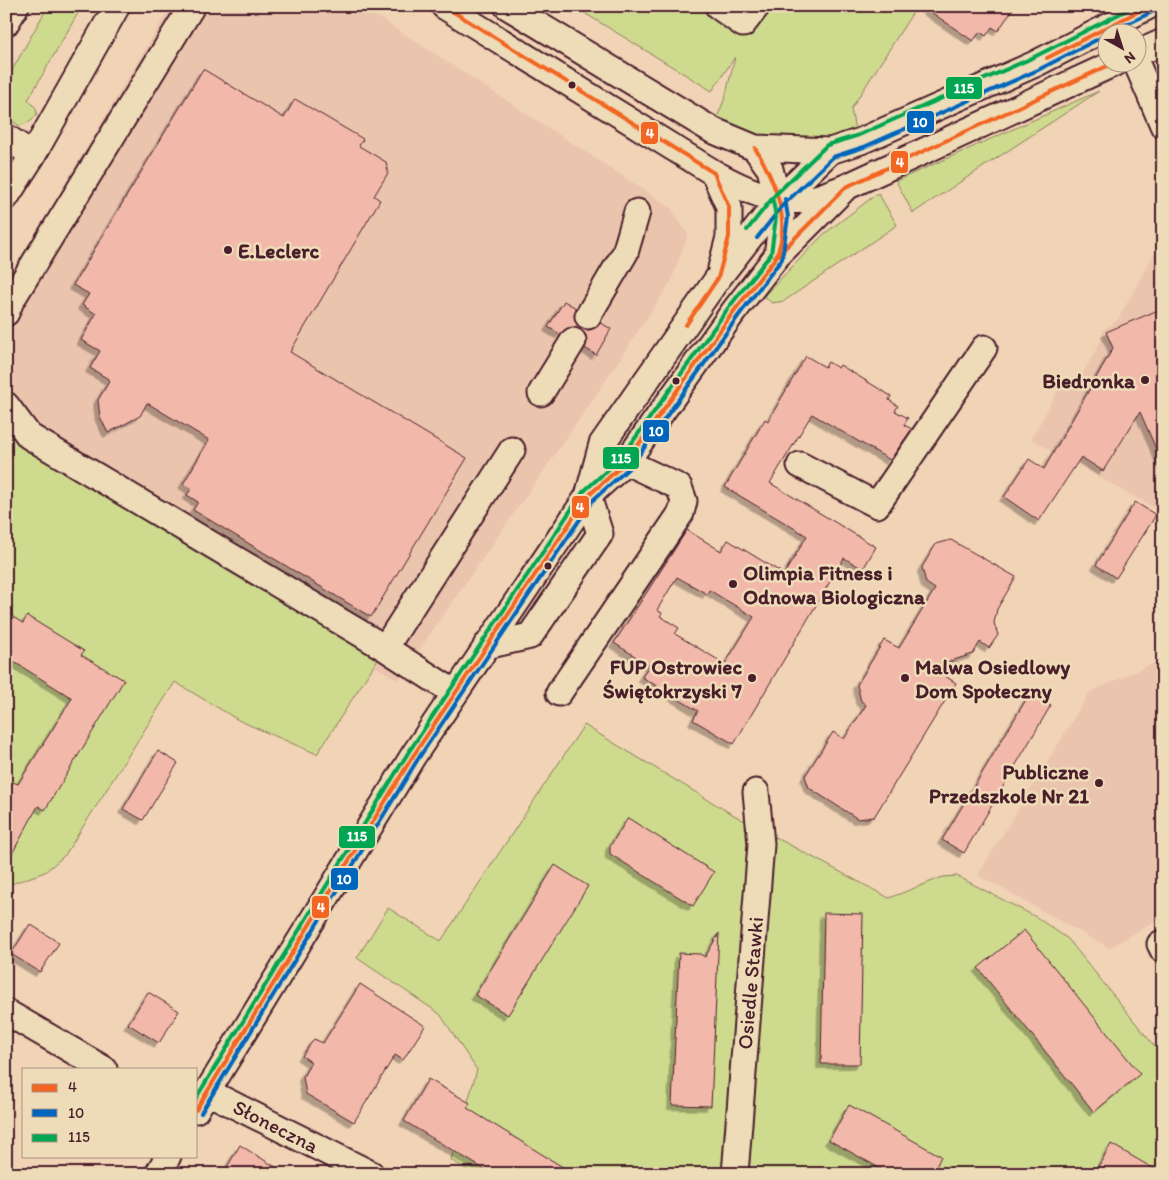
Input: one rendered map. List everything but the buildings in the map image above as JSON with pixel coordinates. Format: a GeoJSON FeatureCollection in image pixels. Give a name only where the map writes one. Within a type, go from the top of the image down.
{"type":"FeatureCollection","features":[{"type":"Feature","properties":{"kind":"street"},"geometry":{"type":"LineString","coordinates":[[6,23],[16,6]]}},
{"type":"Feature","properties":{"kind":"street"},"geometry":{"type":"LineString","coordinates":[[6,197],[33,155],[117,6]]}},
{"type":"Feature","properties":{"kind":"street"},"geometry":{"type":"LineString","coordinates":[[6,313],[11,301],[192,6]]}},
{"type":"Feature","properties":{"kind":"street"},"geometry":{"type":"LineString","coordinates":[[444,6],[714,173],[744,189],[779,200],[808,200],[846,187],[1096,72]]}},
{"type":"Feature","properties":{"kind":"street"},"geometry":{"type":"LineString","coordinates":[[507,6],[712,130],[755,148],[830,151],[861,141],[1096,38]]}},
{"type":"Feature","properties":{"kind":"street"},"geometry":{"type":"LineString","coordinates":[[718,6],[743,24],[757,6]]}},
{"type":"Feature","properties":{"kind":"street"},"geometry":{"type":"LineString","coordinates":[[1128,22],[1149,6]]}},
{"type":"Feature","properties":{"kind":"street"},"geometry":{"type":"LineString","coordinates":[[1146,50],[1163,42]]}},
{"type":"Feature","properties":{"kind":"street"},"geometry":{"type":"LineString","coordinates":[[1140,72],[1163,125]]}},
{"type":"Feature","properties":{"kind":"street"},"geometry":{"type":"LineString","coordinates":[[6,137],[33,155]]}},
{"type":"Feature","properties":{"kind":"street"},"geometry":{"type":"LineString","coordinates":[[755,148],[770,169],[779,200],[782,217],[777,256]]}},
{"type":"Feature","properties":{"kind":"street"},"geometry":{"type":"LineString","coordinates":[[588,496],[602,444],[718,278],[779,200],[830,151]]}},
{"type":"Feature","properties":{"kind":"street"},"geometry":{"type":"LineString","coordinates":[[714,173],[729,207],[729,237],[718,278]]}},
{"type":"Feature","properties":{"kind":"street"},"geometry":{"type":"LineString","coordinates":[[202,1101],[293,950],[455,693],[588,496],[626,462],[734,311],[777,256],[846,187]]}},
{"type":"Feature","properties":{"kind":"street"},"geometry":{"type":"LineString","coordinates":[[588,316],[625,253],[637,212]]}},
{"type":"Feature","properties":{"kind":"street"},"geometry":{"type":"LineString","coordinates":[[541,393],[573,341]]}},
{"type":"Feature","properties":{"kind":"street"},"geometry":{"type":"LineString","coordinates":[[800,465],[877,505],[984,348]]}},
{"type":"Feature","properties":{"kind":"street"},"geometry":{"type":"LineString","coordinates":[[6,405],[29,436],[385,648],[455,693]]}},
{"type":"Feature","properties":{"kind":"street"},"geometry":{"type":"LineString","coordinates":[[385,648],[512,450]]}},
{"type":"Feature","properties":{"kind":"street"},"geometry":{"type":"LineString","coordinates":[[559,693],[681,513],[684,501],[679,487],[660,476],[626,462]]}},
{"type":"Feature","properties":{"kind":"street","name":"Osiedle Stawki"},"geometry":{"type":"LineString","coordinates":[[735,1174],[760,854],[756,792]]}},
{"type":"Feature","properties":{"kind":"street"},"geometry":{"type":"LineString","coordinates":[[1163,943],[1160,944],[1163,950]]}},
{"type":"Feature","properties":{"kind":"street"},"geometry":{"type":"LineString","coordinates":[[6,1012],[102,1068]]}},
{"type":"Feature","properties":{"kind":"street","name":"Słoneczna"},"geometry":{"type":"LineString","coordinates":[[202,1101],[371,1174]]}},
{"type":"Feature","properties":{"kind":"street"},"geometry":{"type":"LineString","coordinates":[[158,1174],[167,1158]]}},
{"type":"Feature","properties":{"kind":"shaded area"},"geometry":{"type":"Polygon","coordinates":[[[171,6],[361,6],[670,207],[688,235],[671,281],[594,398],[398,680],[6,445],[6,283],[171,6]]]}},
{"type":"Feature","properties":{"kind":"shaded area"},"geometry":{"type":"Polygon","coordinates":[[[1163,42],[1163,125],[1140,72],[1146,72],[1146,55],[1163,42]]]}},
{"type":"Feature","properties":{"kind":"shaded area"},"geometry":{"type":"Polygon","coordinates":[[[1163,238],[1163,520],[1158,510],[1031,439],[1061,385],[1074,389],[1101,341],[1103,330],[1117,321],[1163,238]]]}},
{"type":"Feature","properties":{"kind":"shaded area","name":"Publiczne Przedszkole Nr 21"},"geometry":{"type":"Polygon","coordinates":[[[1163,659],[1163,917],[1109,948],[978,875],[1090,692],[1163,659]]]}},
{"type":"Feature","properties":{"kind":"green space"},"geometry":{"type":"Polygon","coordinates":[[[48,6],[82,6],[28,100],[36,108],[37,114],[31,121],[20,126],[6,117],[6,81],[48,6]]]}},
{"type":"Feature","properties":{"kind":"green space"},"geometry":{"type":"Polygon","coordinates":[[[573,6],[917,6],[851,109],[854,125],[861,141],[830,151],[712,130],[725,98],[735,57],[712,91],[573,6]]]}},
{"type":"Feature","properties":{"kind":"green space"},"geometry":{"type":"Polygon","coordinates":[[[1099,91],[913,213],[896,181],[1099,91]]]}},
{"type":"Feature","properties":{"kind":"green space"},"geometry":{"type":"Polygon","coordinates":[[[878,193],[897,225],[784,301],[772,303],[764,296],[824,234],[878,193]]]}},
{"type":"Feature","properties":{"kind":"green space"},"geometry":{"type":"Polygon","coordinates":[[[6,423],[385,648],[317,754],[240,721],[175,682],[65,855],[45,872],[11,884],[6,893],[6,423]]]}},
{"type":"Feature","properties":{"kind":"green space"},"geometry":{"type":"Polygon","coordinates":[[[584,725],[730,813],[889,898],[943,877],[957,876],[1036,917],[1068,939],[1163,1057],[1163,1174],[474,1174],[451,1160],[477,1070],[440,1014],[357,958],[388,908],[441,941],[584,725]]]}},
{"type":"Feature","properties":{"kind":"transit line","name":"4"},"geometry":{"type":"LineString","coordinates":[[444,6],[714,173],[729,207],[729,237],[718,278],[686,325]]}},
{"type":"Feature","properties":{"kind":"transit line","name":"115"},"geometry":{"type":"LineString","coordinates":[[747,230],[775,195],[827,145],[859,135],[1032,58],[1135,6]]}},
{"type":"Feature","properties":{"kind":"transit line","name":"4"},"geometry":{"type":"LineString","coordinates":[[1047,58],[1149,6]]}},
{"type":"Feature","properties":{"kind":"transit line","name":"10"},"geometry":{"type":"LineString","coordinates":[[1132,22],[1152,12]]}},
{"type":"Feature","properties":{"kind":"transit line","name":"10"},"geometry":{"type":"LineString","coordinates":[[757,238],[784,204],[833,157],[864,147],[1038,70],[1096,40]]}},
{"type":"Feature","properties":{"kind":"transit line","name":"4"},"geometry":{"type":"LineString","coordinates":[[198,1107],[413,756],[588,496],[626,462],[734,311],[777,256],[846,187],[1096,71]]}},
{"type":"Feature","properties":{"kind":"transit line","name":"4"},"geometry":{"type":"LineString","coordinates":[[755,148],[769,173],[782,216],[780,244],[774,261],[761,276]]}},
{"type":"Feature","properties":{"kind":"transit line","name":"10"},"geometry":{"type":"LineString","coordinates":[[201,1113],[418,759],[593,500],[631,466],[739,315],[782,259],[788,217],[785,199]]}},
{"type":"Feature","properties":{"kind":"transit line","name":"115"},"geometry":{"type":"LineString","coordinates":[[198,1095],[408,753],[583,492],[621,458],[729,307],[771,254],[776,217],[773,201]]}},
{"type":"Feature","properties":{"kind":"place","name":"E.Leclerc"},"geometry":{"type":"Point","coordinates":[228,250]}},
{"type":"Feature","properties":{"kind":"place","name":"Biedronka"},"geometry":{"type":"Point","coordinates":[1145,380]}},
{"type":"Feature","properties":{"kind":"place","name":"Olimpia Fitness i Odnowa Biologiczna"},"geometry":{"type":"Point","coordinates":[733,584]}},
{"type":"Feature","properties":{"kind":"place","name":"FUP Ostrowiec Świętokrzyski 7"},"geometry":{"type":"Point","coordinates":[752,678]}},
{"type":"Feature","properties":{"kind":"place","name":"Malwa Osiedlowy Dom Społeczny"},"geometry":{"type":"Point","coordinates":[905,678]}},
{"type":"Feature","properties":{"kind":"place","name":"Publiczne Przedszkole Nr 21"},"geometry":{"type":"Point","coordinates":[1099,783]}}]}
